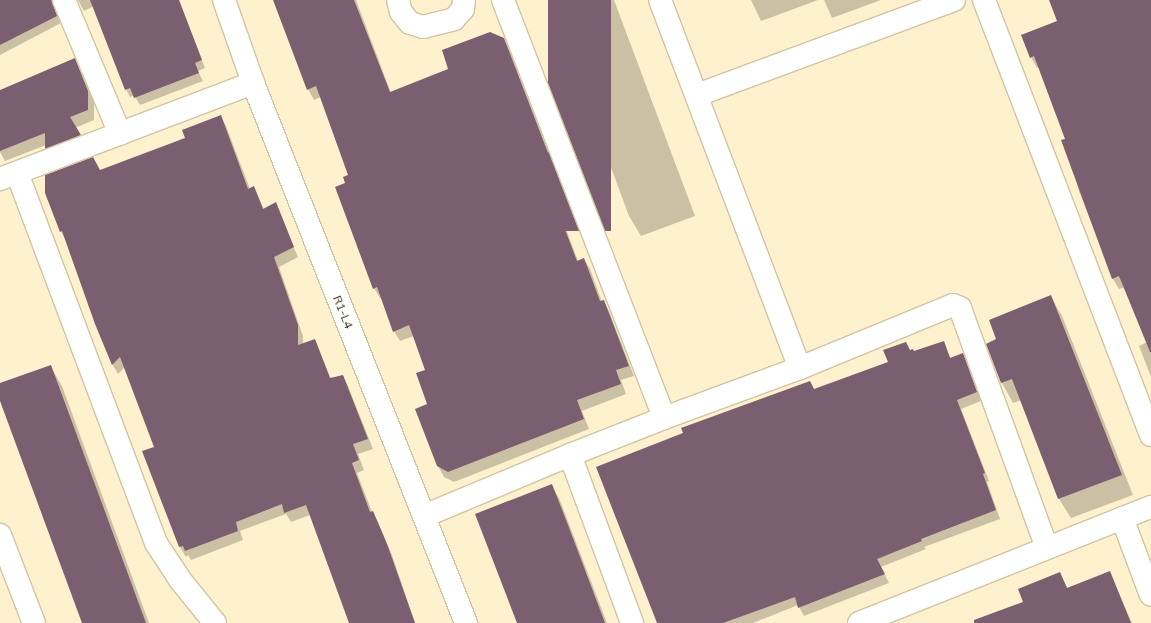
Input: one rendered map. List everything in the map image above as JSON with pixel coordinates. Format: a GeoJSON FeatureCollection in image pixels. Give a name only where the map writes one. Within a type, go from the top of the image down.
{"type":"FeatureCollection","features":[{"type":"Feature","properties":{"kind":"street"},"geometry":{"type":"LineString","coordinates":[[64,0],[120,134]]}},
{"type":"Feature","properties":{"kind":"street","name":"R1-L4"},"geometry":{"type":"LineString","coordinates":[[224,0],[253,83],[466,623]]}},
{"type":"Feature","properties":{"kind":"street"},"geometry":{"type":"LineString","coordinates":[[398,0],[401,12],[410,22],[423,27],[454,19],[463,9],[464,0]]}},
{"type":"Feature","properties":{"kind":"street"},"geometry":{"type":"LineString","coordinates":[[503,0],[664,418]]}},
{"type":"Feature","properties":{"kind":"street"},"geometry":{"type":"LineString","coordinates":[[660,0],[800,368]]}},
{"type":"Feature","properties":{"kind":"street"},"geometry":{"type":"LineString","coordinates":[[697,95],[954,0]]}},
{"type":"Feature","properties":{"kind":"street"},"geometry":{"type":"LineString","coordinates":[[984,0],[1151,435]]}},
{"type":"Feature","properties":{"kind":"street"},"geometry":{"type":"LineString","coordinates":[[215,623],[181,582],[156,543],[8,176],[253,83]]}},
{"type":"Feature","properties":{"kind":"street"},"geometry":{"type":"LineString","coordinates":[[424,516],[570,455],[664,418],[800,368],[953,304],[960,308],[1047,548]]}},
{"type":"Feature","properties":{"kind":"street"},"geometry":{"type":"LineString","coordinates":[[570,455],[632,623]]}},
{"type":"Feature","properties":{"kind":"street"},"geometry":{"type":"LineString","coordinates":[[859,623],[886,618],[1047,548],[1151,507]]}},
{"type":"Feature","properties":{"kind":"street"},"geometry":{"type":"LineString","coordinates":[[1122,518],[1151,595]]}},
{"type":"Feature","properties":{"kind":"street"},"geometry":{"type":"LineString","coordinates":[[0,535],[34,623]]}},
{"type":"Feature","properties":{"kind":"building"},"geometry":{"type":"Polygon","coordinates":[[[0,0],[52,0],[57,16],[0,45],[0,0]]]}},
{"type":"Feature","properties":{"kind":"building"},"geometry":{"type":"Polygon","coordinates":[[[90,0],[179,0],[202,60],[195,63],[199,73],[134,98],[130,88],[125,90],[90,0]]]}},
{"type":"Feature","properties":{"kind":"building"},"geometry":{"type":"Polygon","coordinates":[[[273,0],[354,0],[390,92],[448,69],[442,50],[490,32],[504,38],[571,213],[561,219],[577,261],[584,258],[600,301],[604,300],[629,366],[616,370],[621,384],[577,400],[584,419],[448,472],[437,466],[415,409],[427,404],[416,373],[425,370],[409,325],[393,332],[377,287],[373,289],[335,187],[345,183],[343,177],[348,175],[316,86],[307,90],[273,0]]]}},
{"type":"Feature","properties":{"kind":"building"},"geometry":{"type":"Polygon","coordinates":[[[548,0],[611,0],[611,231],[548,231],[548,0]]]}},
{"type":"Feature","properties":{"kind":"building"},"geometry":{"type":"Polygon","coordinates":[[[1049,0],[1151,0],[1151,352],[1119,276],[1112,279],[1061,140],[1065,139],[1034,56],[1030,58],[1021,35],[1057,21],[1049,0]]]}},
{"type":"Feature","properties":{"kind":"building"},"geometry":{"type":"Polygon","coordinates":[[[75,58],[88,91],[88,110],[70,117],[81,135],[45,149],[45,133],[0,151],[0,90],[75,58]]]}},
{"type":"Feature","properties":{"kind":"building"},"geometry":{"type":"Polygon","coordinates":[[[221,115],[248,189],[254,186],[263,209],[276,202],[294,247],[274,257],[298,325],[298,345],[315,339],[330,378],[343,375],[368,439],[353,444],[359,460],[352,463],[370,512],[373,511],[387,544],[415,623],[349,623],[306,505],[284,513],[282,504],[236,522],[238,531],[185,551],[183,546],[179,547],[142,451],[154,447],[120,357],[112,365],[95,324],[62,231],[60,232],[45,193],[45,175],[93,157],[100,170],[185,138],[182,130],[221,115]]]}},
{"type":"Feature","properties":{"kind":"building"},"geometry":{"type":"Polygon","coordinates":[[[1051,295],[1122,475],[1058,499],[1012,379],[1001,383],[986,344],[996,339],[989,320],[1051,295]]]}},
{"type":"Feature","properties":{"kind":"building"},"geometry":{"type":"Polygon","coordinates":[[[944,341],[950,358],[963,353],[977,392],[957,400],[985,473],[983,474],[996,510],[921,539],[922,541],[877,559],[885,574],[798,608],[795,597],[723,623],[657,623],[596,467],[683,433],[681,428],[810,381],[814,389],[888,362],[883,350],[906,342],[910,350],[913,349],[914,351],[944,341]]]}},
{"type":"Feature","properties":{"kind":"building"},"geometry":{"type":"Polygon","coordinates":[[[51,365],[146,623],[82,623],[0,401],[0,383],[51,365]]]}},
{"type":"Feature","properties":{"kind":"building"},"geometry":{"type":"Polygon","coordinates":[[[552,484],[605,623],[517,623],[475,514],[552,484]]]}},
{"type":"Feature","properties":{"kind":"building"},"geometry":{"type":"Polygon","coordinates":[[[1110,571],[1131,623],[974,623],[974,620],[1023,602],[1018,589],[1060,572],[1067,588],[1110,571]]]}}]}
